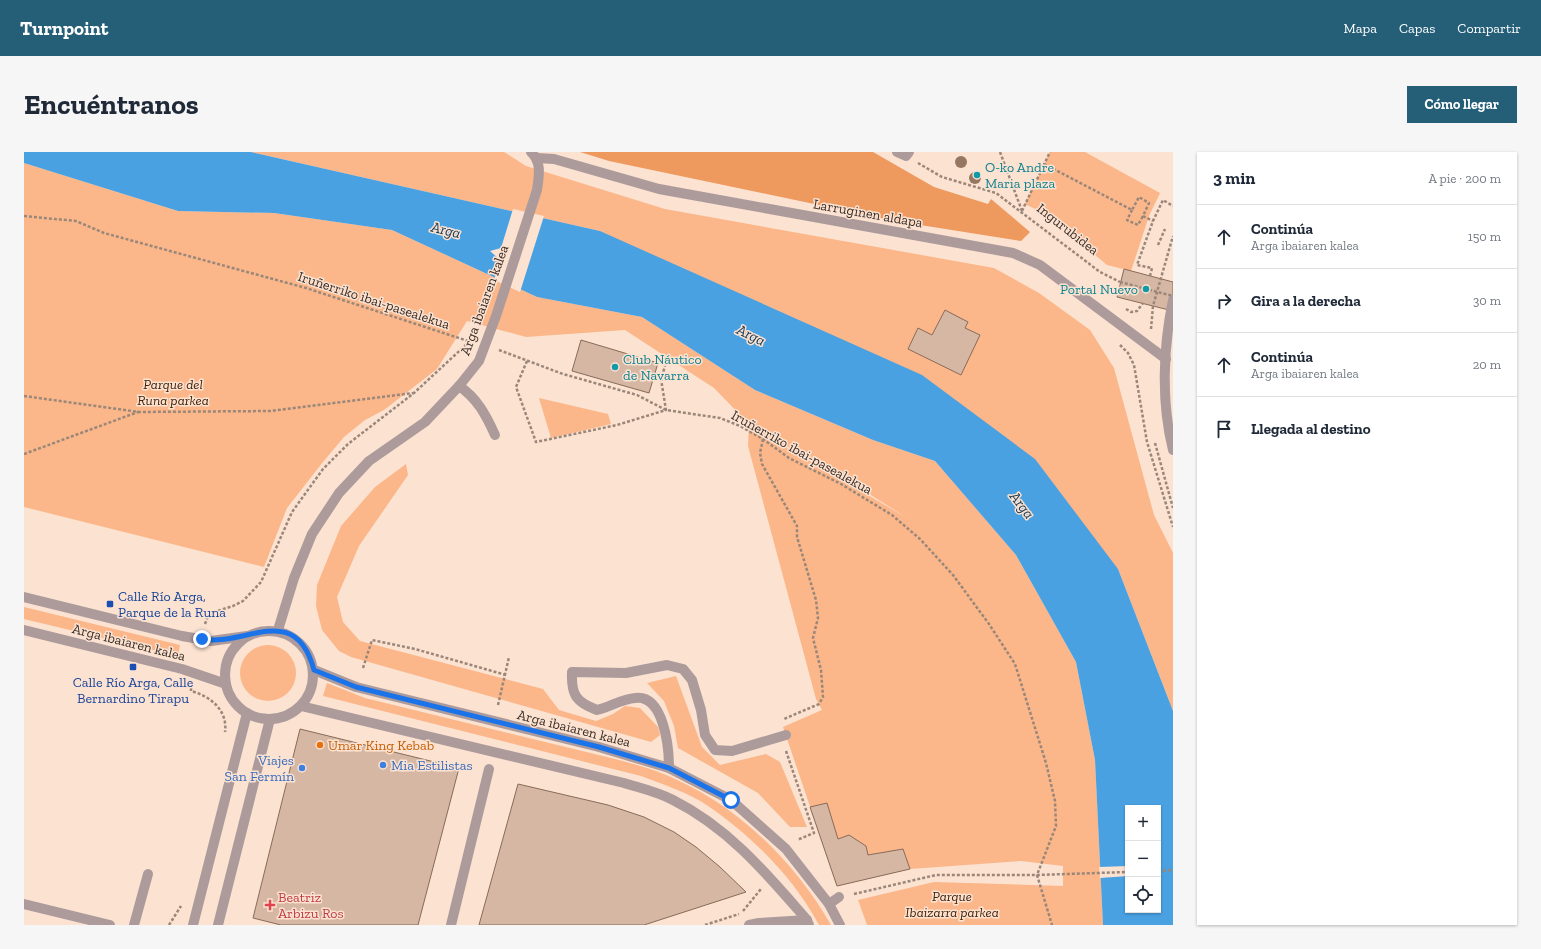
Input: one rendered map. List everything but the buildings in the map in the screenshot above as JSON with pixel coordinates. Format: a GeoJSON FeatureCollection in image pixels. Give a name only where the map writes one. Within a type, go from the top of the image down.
{"type":"FeatureCollection","features":[{"type":"Feature","properties":{"kind":"street","name":"Arga ibaiaren kalea"},"geometry":{"type":"LineString","coordinates":[[278,630],[294,578],[312,534],[339,493],[369,461],[425,422],[459,386],[479,361],[496,316],[537,190],[539,173],[534,155]]}},
{"type":"Feature","properties":{"kind":"street","name":"Larruginen aldapa"},"geometry":{"type":"LineString","coordinates":[[534,155],[554,158],[592,171],[659,189],[1013,253],[1040,265],[1166,359]]}},
{"type":"Feature","properties":{"kind":"street"},"geometry":{"type":"LineString","coordinates":[[1173,300],[1166,359],[1165,402],[1173,450]]}},
{"type":"Feature","properties":{"kind":"street"},"geometry":{"type":"LineString","coordinates":[[459,386],[471,394],[484,412],[495,435]]}},
{"type":"Feature","properties":{"kind":"street","name":"Arga ibaiaren kalea"},"geometry":{"type":"LineString","coordinates":[[24,597],[182,636],[211,641],[247,636]]}},
{"type":"Feature","properties":{"kind":"street","name":"Arga ibaiaren kalea"},"geometry":{"type":"LineString","coordinates":[[24,630],[182,669],[226,684]]}},
{"type":"Feature","properties":{"kind":"street"},"geometry":{"type":"LineString","coordinates":[[278,630],[291,636],[302,644],[310,656],[314,670],[313,683],[309,696],[301,706],[292,713],[281,718],[270,719],[247,713],[237,706],[230,695],[226,684],[225,670],[229,656],[236,644],[257,631],[278,630]]}},
{"type":"Feature","properties":{"kind":"street"},"geometry":{"type":"LineString","coordinates":[[669,768],[669,753],[660,713],[654,705],[646,699],[635,698],[597,710],[587,706],[576,697],[572,688],[572,672],[626,673],[667,665],[683,669],[692,680],[701,710],[705,735],[715,750],[732,751],[784,736]]}},
{"type":"Feature","properties":{"kind":"street","name":"Arga ibaiaren kalea"},"geometry":{"type":"LineString","coordinates":[[314,670],[356,687],[599,747],[669,768],[731,800],[786,849],[829,904],[840,925]]}},
{"type":"Feature","properties":{"kind":"street"},"geometry":{"type":"LineString","coordinates":[[301,706],[624,783],[673,799],[726,833],[765,872],[808,922]]}},
{"type":"Feature","properties":{"kind":"street"},"geometry":{"type":"LineString","coordinates":[[193,925],[247,713]]}},
{"type":"Feature","properties":{"kind":"street"},"geometry":{"type":"LineString","coordinates":[[218,925],[270,719]]}},
{"type":"Feature","properties":{"kind":"street"},"geometry":{"type":"LineString","coordinates":[[451,925],[489,769]]}},
{"type":"Feature","properties":{"kind":"street"},"geometry":{"type":"LineString","coordinates":[[134,925],[148,874]]}},
{"type":"Feature","properties":{"kind":"street"},"geometry":{"type":"LineString","coordinates":[[829,904],[840,897]]}},
{"type":"Feature","properties":{"kind":"street"},"geometry":{"type":"LineString","coordinates":[[24,904],[110,925]]}},
{"type":"Feature","properties":{"kind":"street"},"geometry":{"type":"LineString","coordinates":[[750,925],[759,923],[808,922]]}},
{"type":"Feature","properties":{"kind":"path"},"geometry":{"type":"LineString","coordinates":[[1000,152],[1022,211]]}},
{"type":"Feature","properties":{"kind":"path"},"geometry":{"type":"LineString","coordinates":[[1022,211],[1050,152]]}},
{"type":"Feature","properties":{"kind":"path","name":"Ingurubidea"},"geometry":{"type":"LineString","coordinates":[[904,153],[942,177],[996,193],[1022,211],[1100,272],[1120,282],[1173,296]]}},
{"type":"Feature","properties":{"kind":"path"},"geometry":{"type":"LineString","coordinates":[[1044,164],[1132,210]]}},
{"type":"Feature","properties":{"kind":"path"},"geometry":{"type":"LineString","coordinates":[[1139,197],[1149,203],[1143,216],[1138,225],[1127,220],[1139,197]]}},
{"type":"Feature","properties":{"kind":"path"},"geometry":{"type":"LineString","coordinates":[[1150,276],[1152,268],[1137,265],[1152,221],[1163,200],[1173,206]]}},
{"type":"Feature","properties":{"kind":"path","name":"Iruñerriko ibai-pasealekua"},"geometry":{"type":"LineString","coordinates":[[24,216],[76,220],[104,233],[306,288],[456,337],[486,344],[564,374],[637,395],[666,410],[720,418],[763,439],[789,458],[841,484],[892,515],[920,539],[953,575],[989,624],[1015,664],[1046,763],[1055,801],[1056,826],[1037,875]]}},
{"type":"Feature","properties":{"kind":"path"},"geometry":{"type":"LineString","coordinates":[[1143,216],[1152,221]]}},
{"type":"Feature","properties":{"kind":"path"},"geometry":{"type":"LineString","coordinates":[[1158,245],[1165,229]]}},
{"type":"Feature","properties":{"kind":"path"},"geometry":{"type":"LineString","coordinates":[[1153,306],[1173,236]]}},
{"type":"Feature","properties":{"kind":"path"},"geometry":{"type":"LineString","coordinates":[[1125,307],[1131,312],[1137,311],[1143,303]]}},
{"type":"Feature","properties":{"kind":"path"},"geometry":{"type":"LineString","coordinates":[[1118,343],[1128,353],[1134,365],[1147,442],[1173,527]]}},
{"type":"Feature","properties":{"kind":"path"},"geometry":{"type":"LineString","coordinates":[[527,361],[516,387],[536,442],[617,425],[666,410],[661,379],[665,366]]}},
{"type":"Feature","properties":{"kind":"path"},"geometry":{"type":"LineString","coordinates":[[24,396],[139,412],[270,411],[414,393]]}},
{"type":"Feature","properties":{"kind":"path"},"geometry":{"type":"LineString","coordinates":[[24,454],[139,412]]}},
{"type":"Feature","properties":{"kind":"path"},"geometry":{"type":"LineString","coordinates":[[763,439],[760,453],[762,464],[797,526],[796,536],[816,600],[818,618],[813,638],[823,687],[823,697],[819,704],[776,723],[784,736],[814,833],[795,841]]}},
{"type":"Feature","properties":{"kind":"path"},"geometry":{"type":"LineString","coordinates":[[363,668],[372,640],[415,649],[506,675]]}},
{"type":"Feature","properties":{"kind":"path"},"geometry":{"type":"LineString","coordinates":[[498,705],[509,657]]}},
{"type":"Feature","properties":{"kind":"path"},"geometry":{"type":"LineString","coordinates":[[191,691],[202,694],[213,701],[220,710],[225,720],[224,734]]}},
{"type":"Feature","properties":{"kind":"path"},"geometry":{"type":"LineString","coordinates":[[1161,870],[1173,870]]}},
{"type":"Feature","properties":{"kind":"path"},"geometry":{"type":"LineString","coordinates":[[840,897],[936,875],[1037,875],[1125,872]]}},
{"type":"Feature","properties":{"kind":"path"},"geometry":{"type":"LineString","coordinates":[[1037,875],[1052,925]]}},
{"type":"Feature","properties":{"kind":"path"},"geometry":{"type":"LineString","coordinates":[[705,925],[741,913],[763,887]]}},
{"type":"Feature","properties":{"kind":"path"},"geometry":{"type":"LineString","coordinates":[[169,925],[183,901]]}},
{"type":"Feature","properties":{"kind":"green space"},"geometry":{"type":"Polygon","coordinates":[[[251,152],[504,152],[526,166],[665,209],[994,268],[1039,293],[1090,330],[1114,368],[1154,515],[1173,553],[1173,711],[1118,569],[600,231],[251,152]]]}},
{"type":"Feature","properties":{"kind":"green space"},"geometry":{"type":"Polygon","coordinates":[[[1050,152],[1085,152],[1160,193],[1149,216],[1131,271],[1107,265],[1049,216],[1025,204],[1050,152]]]}},
{"type":"Feature","properties":{"kind":"green space"},"geometry":{"type":"Polygon","coordinates":[[[24,163],[178,211],[274,213],[392,230],[537,297],[642,317],[755,390],[873,440],[935,461],[1016,555],[1076,662],[1095,760],[1103,925],[867,925],[858,900],[934,882],[1063,886],[1063,866],[1021,861],[910,869],[837,886],[783,727],[822,710],[816,699],[748,446],[749,424],[714,388],[625,330],[526,337],[467,321],[437,369],[384,410],[365,420],[344,437],[323,462],[287,508],[264,567],[24,507],[24,163]],[[781,443],[907,518],[855,485],[781,443]]]}},
{"type":"Feature","properties":{"kind":"green space"},"geometry":{"type":"Polygon","coordinates":[[[539,398],[608,414],[611,424],[551,438],[539,398]]]}},
{"type":"Feature","properties":{"kind":"green space"},"geometry":{"type":"Polygon","coordinates":[[[406,464],[408,475],[359,546],[337,597],[343,622],[360,641],[543,689],[559,710],[596,721],[613,714],[625,706],[640,708],[658,727],[660,735],[651,742],[351,657],[339,651],[322,630],[316,606],[317,585],[341,526],[375,487],[406,464]]]}},
{"type":"Feature","properties":{"kind":"green space"},"geometry":{"type":"Polygon","coordinates":[[[24,607],[180,645],[178,656],[24,619],[24,607]]]}},
{"type":"Feature","properties":{"kind":"green space"},"geometry":{"type":"Polygon","coordinates":[[[268,645],[279,647],[288,653],[294,662],[296,673],[294,684],[288,693],[279,699],[268,701],[257,699],[248,693],[242,684],[240,673],[242,662],[248,653],[257,647],[268,645]]]}},
{"type":"Feature","properties":{"kind":"green space"},"geometry":{"type":"Polygon","coordinates":[[[676,676],[702,747],[720,765],[766,754],[780,762],[807,827],[790,827],[758,793],[678,748],[674,726],[664,701],[647,683],[676,676]]]}},
{"type":"Feature","properties":{"kind":"green space"},"geometry":{"type":"Polygon","coordinates":[[[327,683],[365,698],[641,766],[683,783],[710,797],[757,833],[798,876],[831,925],[819,925],[797,890],[756,844],[708,806],[676,789],[641,776],[323,696],[327,683]]]}},
{"type":"Feature","properties":{"kind":"shaded area"},"geometry":{"type":"Polygon","coordinates":[[[580,152],[873,152],[934,187],[988,204],[991,199],[1030,232],[1021,241],[895,221],[609,161],[580,152]]]}},
{"type":"Feature","properties":{"kind":"water","name":"Arga"},"geometry":{"type":"Polygon","coordinates":[[[24,152],[251,152],[600,231],[922,375],[1035,459],[1118,569],[1173,711],[1173,925],[1103,925],[1095,760],[1076,662],[1016,555],[935,461],[873,440],[755,390],[642,317],[537,297],[392,230],[274,213],[178,211],[24,163],[24,152]]]}},
{"type":"Feature","properties":{"kind":"pier"},"geometry":{"type":"Polygon","coordinates":[[[513,209],[544,216],[520,292],[494,280],[500,260],[490,251],[501,248],[513,209]]]}},
{"type":"Feature","properties":{"kind":"pier"},"geometry":{"type":"Polygon","coordinates":[[[1125,866],[1125,876],[1100,878],[1099,867],[1125,866]]]}},
{"type":"Feature","properties":{"kind":"place","name":"O-ko Andre Maria plaza"},"geometry":{"type":"Point","coordinates":[977,175]}},
{"type":"Feature","properties":{"kind":"place","name":"Portal Nuevo"},"geometry":{"type":"Point","coordinates":[1146,289]}},
{"type":"Feature","properties":{"kind":"place","name":"Club Náutico de Navarra"},"geometry":{"type":"Point","coordinates":[615,367]}},
{"type":"Feature","properties":{"kind":"place","name":"Calle Río Arga, Parque de la Runa"},"geometry":{"type":"Point","coordinates":[110,604]}},
{"type":"Feature","properties":{"kind":"place","name":"Calle Río Arga, Calle Bernardino Tirapu"},"geometry":{"type":"Point","coordinates":[133,667]}},
{"type":"Feature","properties":{"kind":"place","name":"Umar King Kebab"},"geometry":{"type":"Point","coordinates":[320,745]}},
{"type":"Feature","properties":{"kind":"place","name":"Mia Estilistas"},"geometry":{"type":"Point","coordinates":[383,765]}},
{"type":"Feature","properties":{"kind":"place","name":"Viajes San Fermín"},"geometry":{"type":"Point","coordinates":[302,768]}},
{"type":"Feature","properties":{"kind":"place","name":"Beatriz Arbizu Ros"},"geometry":{"type":"Point","coordinates":[270,905]}},
{"type":"Feature","properties":{"kind":"route"},"geometry":{"type":"LineString","coordinates":[[202,639],[211,641],[247,636],[257,631],[278,630],[291,636],[302,644],[310,656],[314,670],[356,687],[500,724],[599,747],[669,768],[731,800]]}},
{"type":"Feature","properties":{"kind":"park label","name":"Parque del Runa parkea"},"geometry":{"type":"Point","coordinates":[173,392]}},
{"type":"Feature","properties":{"kind":"park label","name":"Parque Ibaizarra parkea"},"geometry":{"type":"Point","coordinates":[952,904]}}]}
